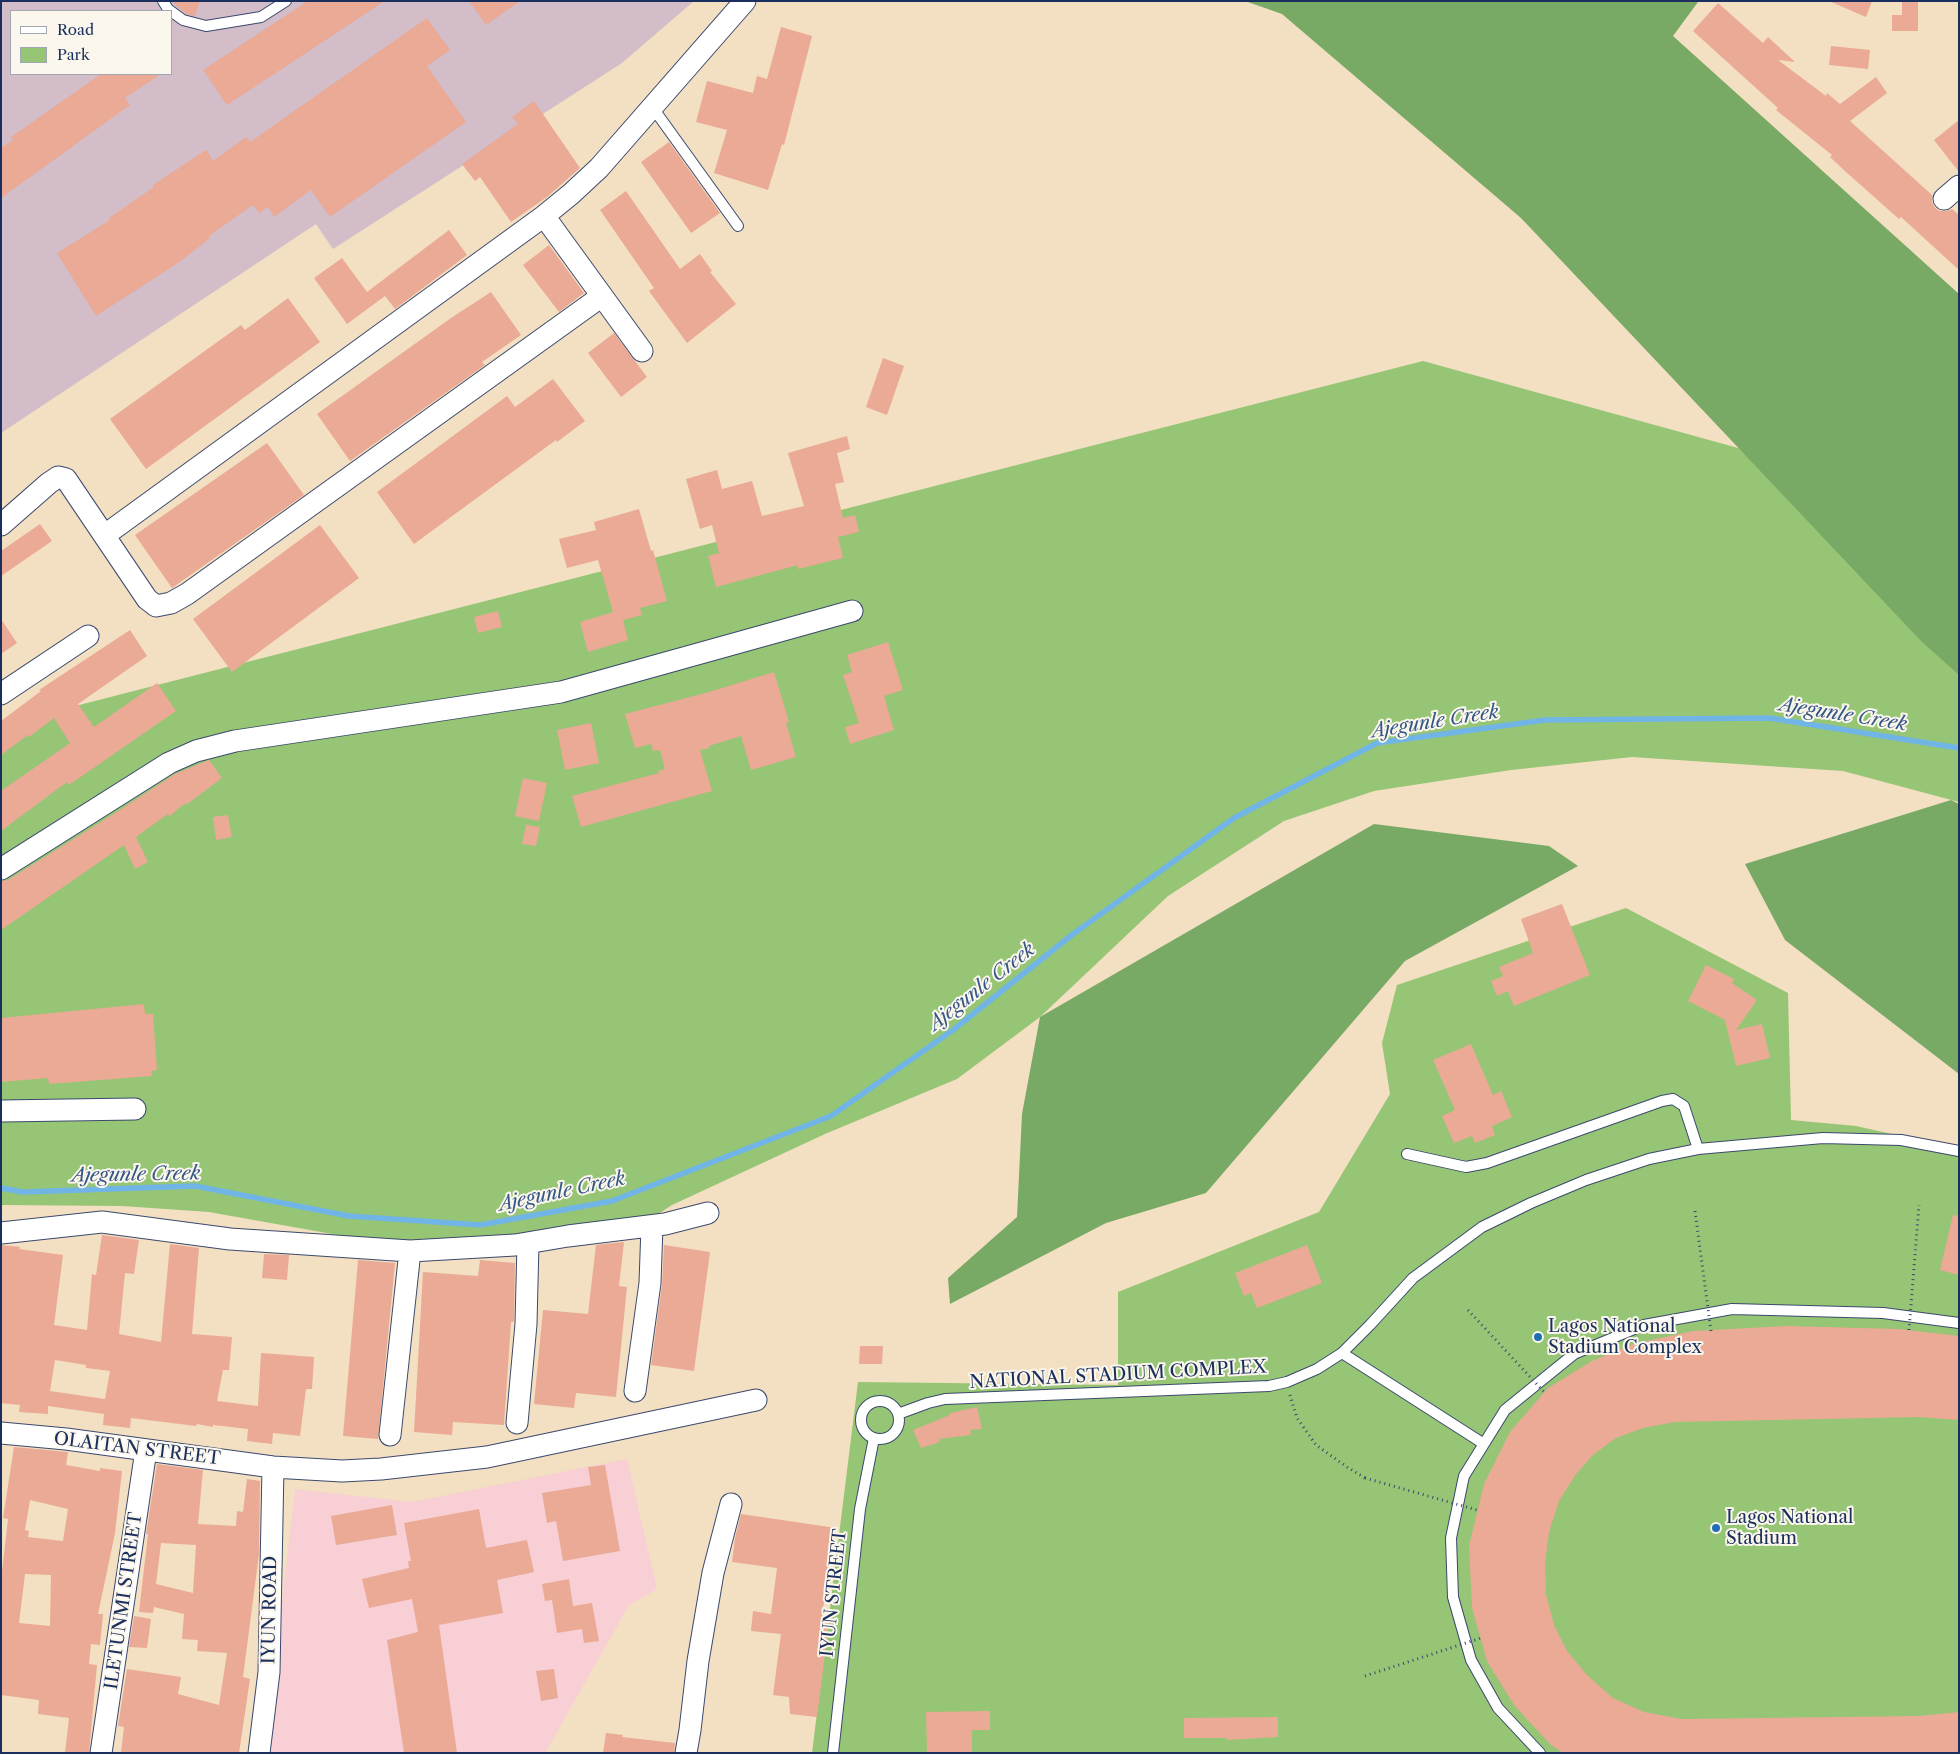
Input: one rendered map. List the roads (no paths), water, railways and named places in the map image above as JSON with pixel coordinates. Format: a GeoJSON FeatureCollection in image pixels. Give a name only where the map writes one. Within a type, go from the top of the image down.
{"type":"FeatureCollection","features":[{"type":"Feature","properties":{"kind":"street"},"geometry":{"type":"LineString","coordinates":[[104,535],[572,194],[599,168],[653,108],[745,1]]}},
{"type":"Feature","properties":{"kind":"street"},"geometry":{"type":"LineString","coordinates":[[544,216],[642,351]]}},
{"type":"Feature","properties":{"kind":"street"},"geometry":{"type":"LineString","coordinates":[[1,525],[49,482],[58,477],[66,479],[147,599],[156,606],[170,603],[186,594],[602,296]]}},
{"type":"Feature","properties":{"kind":"street"},"geometry":{"type":"LineString","coordinates":[[1,868],[168,763],[196,751],[235,741],[561,692],[852,611]]}},
{"type":"Feature","properties":{"kind":"street"},"geometry":{"type":"LineString","coordinates":[[1,694],[88,636]]}},
{"type":"Feature","properties":{"kind":"street"},"geometry":{"type":"LineString","coordinates":[[1,1111],[135,1109]]}},
{"type":"Feature","properties":{"kind":"street"},"geometry":{"type":"LineString","coordinates":[[1,1233],[102,1222],[230,1238],[410,1251],[528,1243],[666,1224],[708,1213]]}},
{"type":"Feature","properties":{"kind":"street"},"geometry":{"type":"LineString","coordinates":[[635,1391],[650,1283],[652,1226]]}},
{"type":"Feature","properties":{"kind":"street"},"geometry":{"type":"LineString","coordinates":[[517,1423],[526,1324],[528,1243]]}},
{"type":"Feature","properties":{"kind":"street"},"geometry":{"type":"LineString","coordinates":[[390,1435],[410,1251]]}},
{"type":"Feature","properties":{"kind":"street","name":"OLAITAN STREET"},"geometry":{"type":"LineString","coordinates":[[2,1440],[66,1439],[273,1467],[342,1470],[381,1468],[487,1457],[756,1400]]}},
{"type":"Feature","properties":{"kind":"street","name":"ILETUNMI STREET"},"geometry":{"type":"LineString","coordinates":[[101,1753],[146,1450]]}},
{"type":"Feature","properties":{"kind":"street","name":"IYUN ROAD"},"geometry":{"type":"LineString","coordinates":[[260,1753],[270,1672],[273,1467]]}},
{"type":"Feature","properties":{"kind":"street"},"geometry":{"type":"LineString","coordinates":[[686,1753],[698,1661],[713,1573],[731,1504]]}},
{"type":"Feature","properties":{"kind":"lane"},"geometry":{"type":"LineString","coordinates":[[172,12],[183,20],[206,26],[261,17],[286,1]]}},
{"type":"Feature","properties":{"kind":"lane"},"geometry":{"type":"LineString","coordinates":[[653,108],[738,226]]}},
{"type":"Feature","properties":{"kind":"lane"},"geometry":{"type":"LineString","coordinates":[[1407,1154],[1466,1166],[1488,1163],[1662,1100],[1673,1099],[1684,1106],[1698,1150]]}},
{"type":"Feature","properties":{"kind":"lane","name":"NATIONAL STADIUM COMPLEX"},"geometry":{"type":"LineString","coordinates":[[898,1414],[928,1402],[945,1399],[1144,1393],[1269,1386],[1287,1382],[1317,1369],[1342,1353],[1414,1278],[1482,1227],[1531,1203],[1586,1180],[1649,1159],[1698,1150],[1823,1138],[1901,1140],[1959,1151]]}},
{"type":"Feature","properties":{"kind":"lane"},"geometry":{"type":"LineString","coordinates":[[1540,1753],[1498,1708],[1471,1660],[1453,1597],[1451,1538],[1464,1476],[1505,1410],[1574,1354],[1644,1325],[1732,1309],[1883,1312],[1959,1323]]}},
{"type":"Feature","properties":{"kind":"lane"},"geometry":{"type":"LineString","coordinates":[[1342,1353],[1484,1444]]}},
{"type":"Feature","properties":{"kind":"lane"},"geometry":{"type":"LineString","coordinates":[[880,1401],[891,1405],[898,1414],[898,1426],[886,1438],[874,1438],[862,1425],[861,1420],[865,1409],[874,1402],[880,1401]]}},
{"type":"Feature","properties":{"kind":"lane","name":"IYUN STREET"},"geometry":{"type":"LineString","coordinates":[[832,1753],[860,1509],[874,1438]]}},
{"type":"Feature","properties":{"kind":"waterway","name":"Ajegunle Creek"},"geometry":{"type":"LineString","coordinates":[[1,1188],[23,1192],[195,1186],[349,1216],[480,1225],[612,1201],[831,1116],[953,1030],[1073,934],[1234,818],[1377,743],[1545,720],[1769,718],[1959,748]]}},
{"type":"Feature","properties":{"kind":"place","name":"Lagos National Stadium Complex"},"geometry":{"type":"Point","coordinates":[1538,1337]}},
{"type":"Feature","properties":{"kind":"place","name":"Lagos National Stadium"},"geometry":{"type":"Point","coordinates":[1716,1528]}}]}
